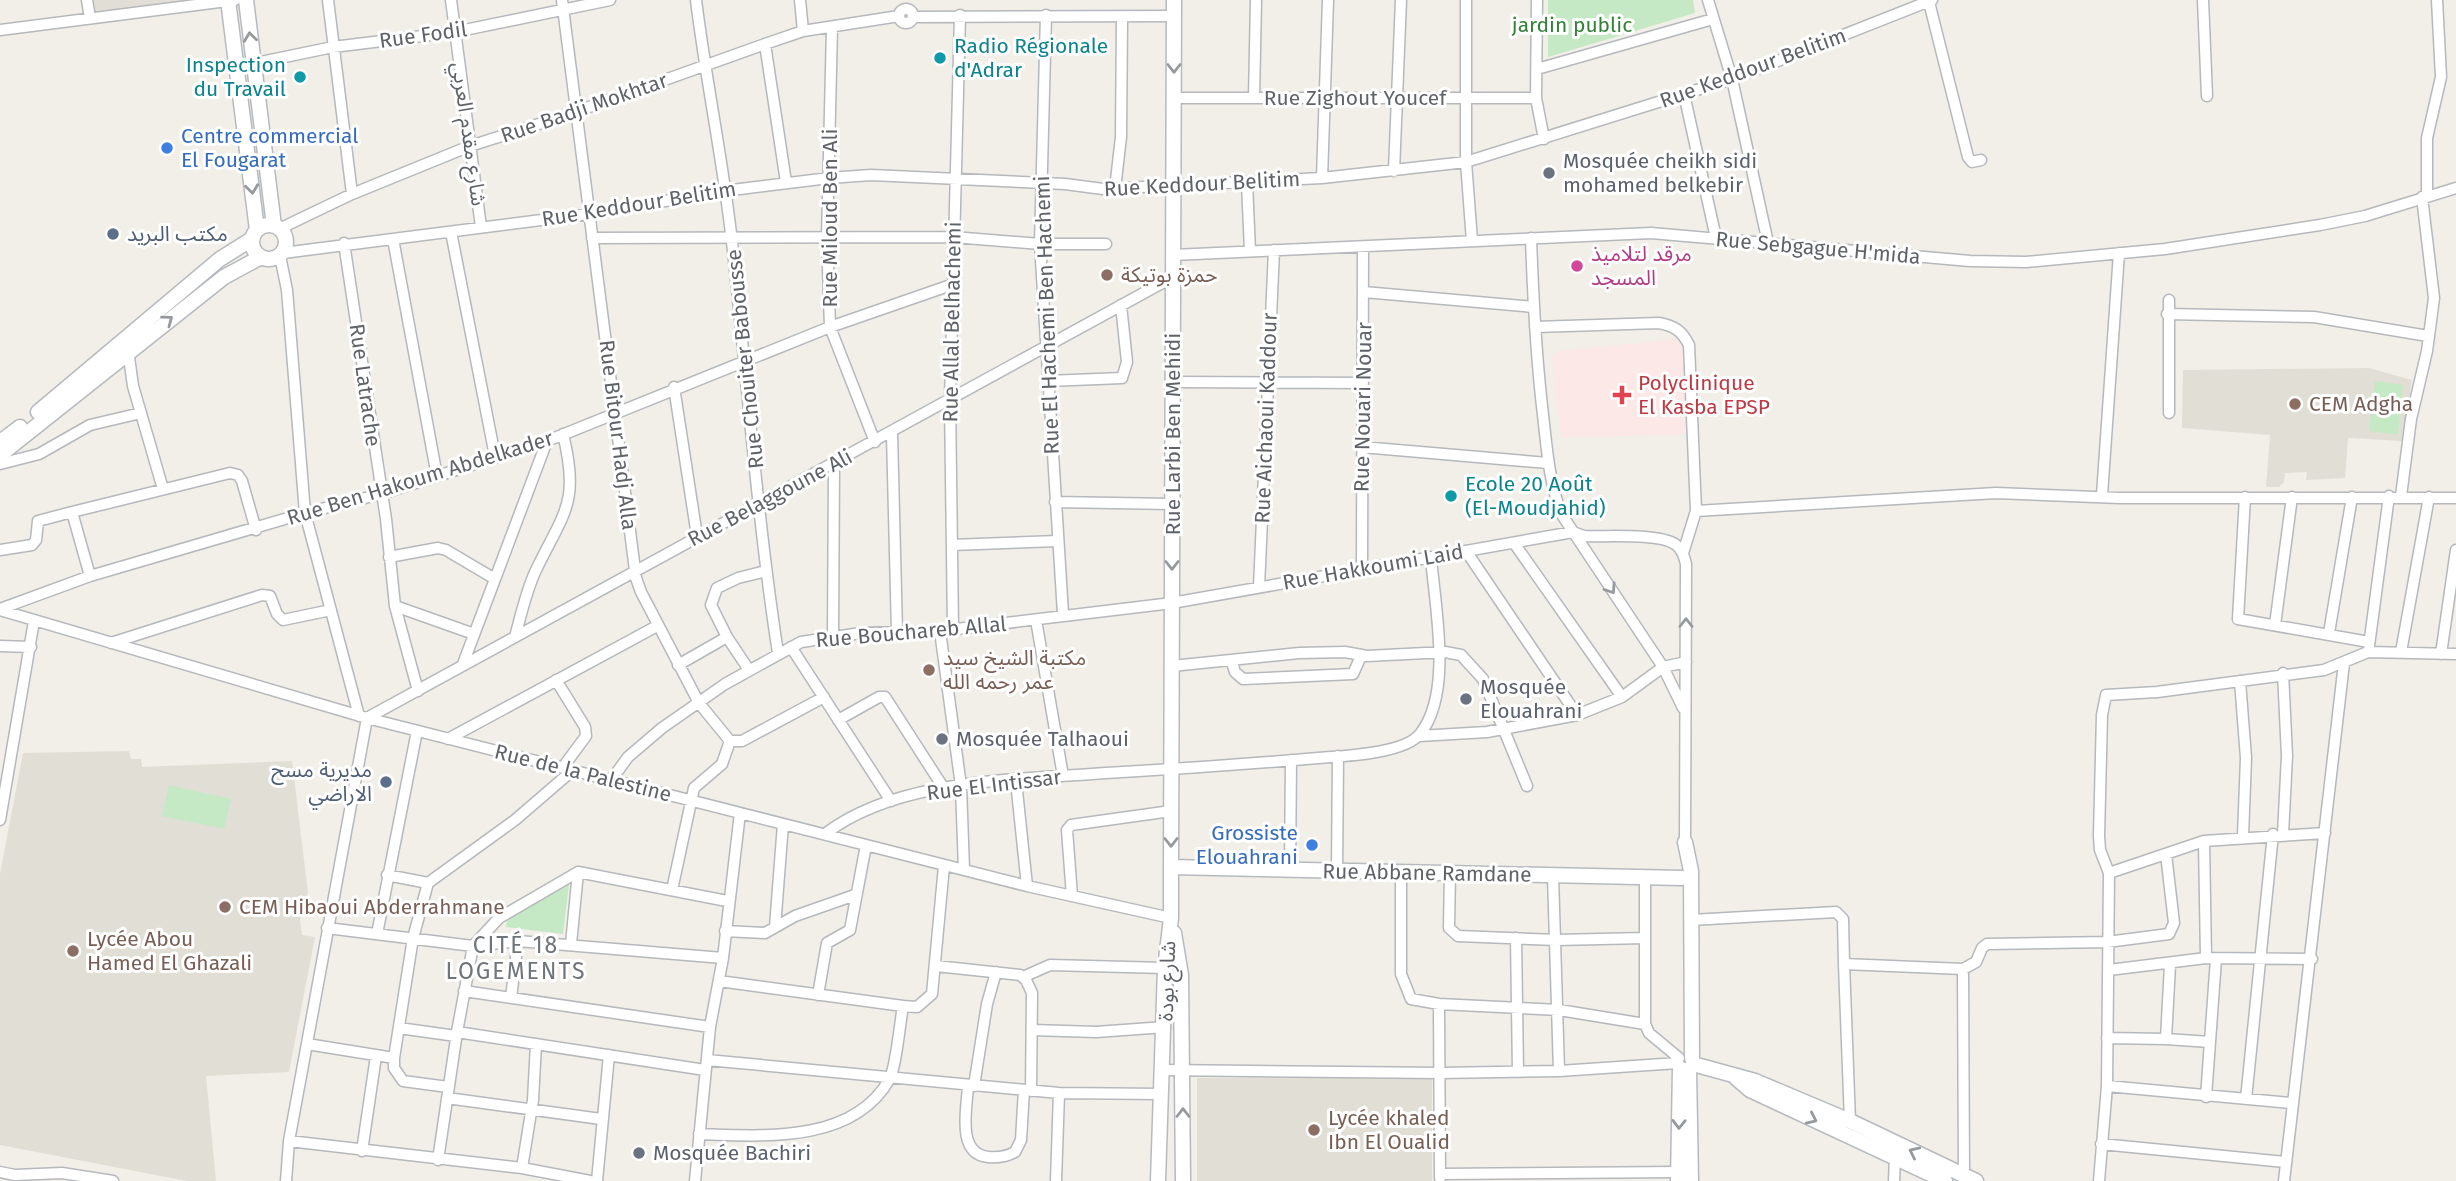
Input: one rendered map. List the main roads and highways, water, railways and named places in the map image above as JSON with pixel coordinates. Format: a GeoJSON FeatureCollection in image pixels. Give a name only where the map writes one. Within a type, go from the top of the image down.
{"type":"FeatureCollection","features":[{"type":"Feature","properties":{"kind":"place","name":"Radio Régionale d'Adrar"},"geometry":{"type":"Point","coordinates":[940,58]}},
{"type":"Feature","properties":{"kind":"place","name":"Inspection du Travail"},"geometry":{"type":"Point","coordinates":[300,77]}},
{"type":"Feature","properties":{"kind":"place","name":"Centre commercial El Fougarat"},"geometry":{"type":"Point","coordinates":[167,148]}},
{"type":"Feature","properties":{"kind":"place","name":"Mosquée cheikh sidi mohamed belkebir"},"geometry":{"type":"Point","coordinates":[1549,173]}},
{"type":"Feature","properties":{"kind":"place","name":"مكتب البريد"},"geometry":{"type":"Point","coordinates":[113,234]}},
{"type":"Feature","properties":{"kind":"place","name":"مرقد لتلاميذ المسجد"},"geometry":{"type":"Point","coordinates":[1577,266]}},
{"type":"Feature","properties":{"kind":"place","name":"حمزة بوتيكة"},"geometry":{"type":"Point","coordinates":[1107,275]}},
{"type":"Feature","properties":{"kind":"place","name":"Polyclinique El Kasba EPSP"},"geometry":{"type":"Point","coordinates":[1622,395]}},
{"type":"Feature","properties":{"kind":"place","name":"CEM Adgha"},"geometry":{"type":"Point","coordinates":[2295,404]}},
{"type":"Feature","properties":{"kind":"place","name":"Ecole 20 Août (El-Moudjahid)"},"geometry":{"type":"Point","coordinates":[1451,496]}},
{"type":"Feature","properties":{"kind":"place","name":"مكتبة الشيخ سيد عمر رحمه الله"},"geometry":{"type":"Point","coordinates":[929,670]}},
{"type":"Feature","properties":{"kind":"place","name":"Mosquée Elouahrani"},"geometry":{"type":"Point","coordinates":[1466,699]}},
{"type":"Feature","properties":{"kind":"place","name":"Mosquée Talhaoui"},"geometry":{"type":"Point","coordinates":[942,739]}},
{"type":"Feature","properties":{"kind":"place","name":"مديرية مسح الاراضي"},"geometry":{"type":"Point","coordinates":[386,782]}},
{"type":"Feature","properties":{"kind":"place","name":"Grossiste Elouahrani"},"geometry":{"type":"Point","coordinates":[1312,845]}},
{"type":"Feature","properties":{"kind":"place","name":"CEM Hibaoui Abderrahmane"},"geometry":{"type":"Point","coordinates":[225,907]}},
{"type":"Feature","properties":{"kind":"place","name":"Lycée Abou Hamed El Ghazali"},"geometry":{"type":"Point","coordinates":[73,951]}},
{"type":"Feature","properties":{"kind":"place","name":"Lycée khaled Ibn El Oualid"},"geometry":{"type":"Point","coordinates":[1314,1130]}},
{"type":"Feature","properties":{"kind":"place","name":"Mosquée Bachiri"},"geometry":{"type":"Point","coordinates":[639,1153]}},
{"type":"Feature","properties":{"kind":"district","name":"CITÉ 18 LOGEMENTS"},"geometry":{"type":"Point","coordinates":[516,958]}},
{"type":"Feature","properties":{"kind":"park label","name":"jardin public"},"geometry":{"type":"Point","coordinates":[1572,25]}}]}
